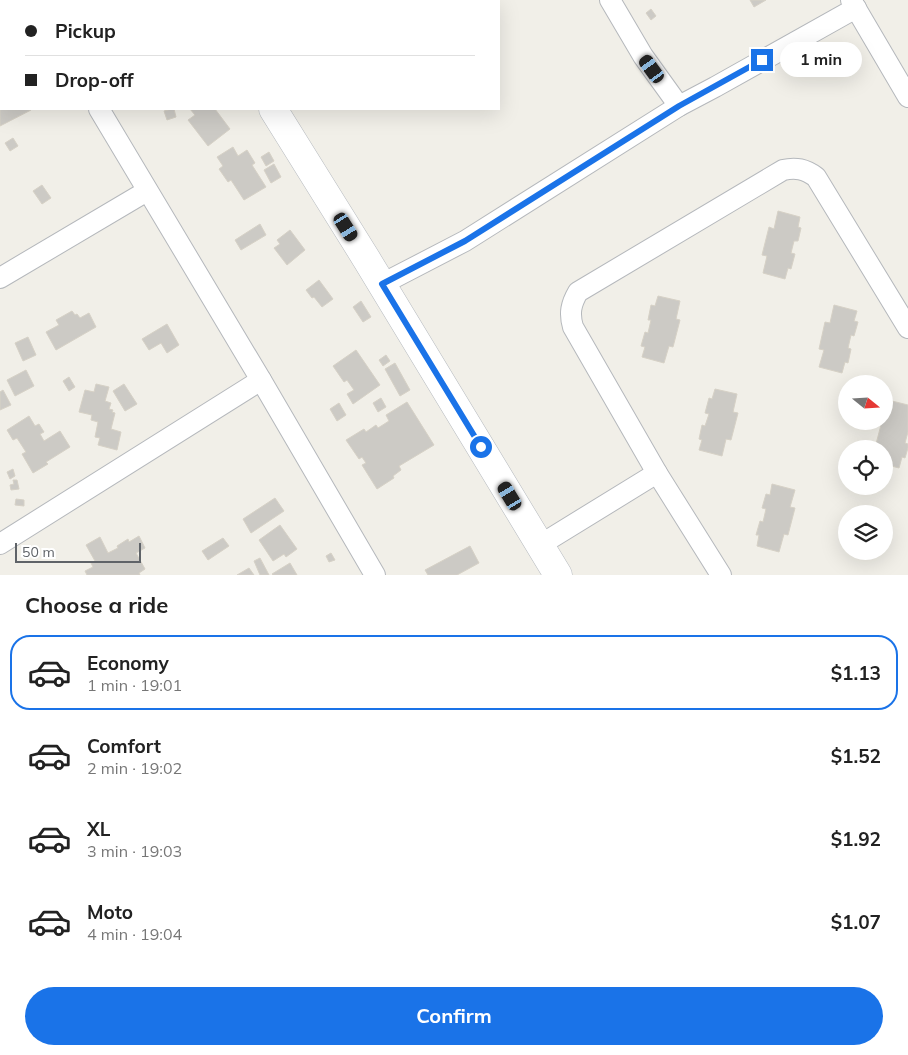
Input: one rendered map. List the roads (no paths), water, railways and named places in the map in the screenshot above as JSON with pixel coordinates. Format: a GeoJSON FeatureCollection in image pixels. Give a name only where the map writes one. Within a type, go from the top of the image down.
{"type":"FeatureCollection","features":[{"type":"Feature","properties":{"kind":"street"},"geometry":{"type":"LineString","coordinates":[[610,0],[643,56],[679,106]]}},
{"type":"Feature","properties":{"kind":"street"},"geometry":{"type":"LineString","coordinates":[[382,284],[465,241],[679,106],[715,87],[854,4],[908,97]]}},
{"type":"Feature","properties":{"kind":"street"},"geometry":{"type":"LineString","coordinates":[[100,110],[376,575]]}},
{"type":"Feature","properties":{"kind":"street"},"geometry":{"type":"LineString","coordinates":[[273,110],[382,284],[558,575]]}},
{"type":"Feature","properties":{"kind":"street"},"geometry":{"type":"LineString","coordinates":[[721,575],[657,473],[573,327],[570,310],[578,292],[783,170],[792,168],[809,172],[816,177],[908,328]]}},
{"type":"Feature","properties":{"kind":"street"},"geometry":{"type":"LineString","coordinates":[[0,278],[147,191]]}},
{"type":"Feature","properties":{"kind":"street"},"geometry":{"type":"LineString","coordinates":[[0,544],[261,380]]}},
{"type":"Feature","properties":{"kind":"street"},"geometry":{"type":"LineString","coordinates":[[540,545],[657,473]]}}]}
